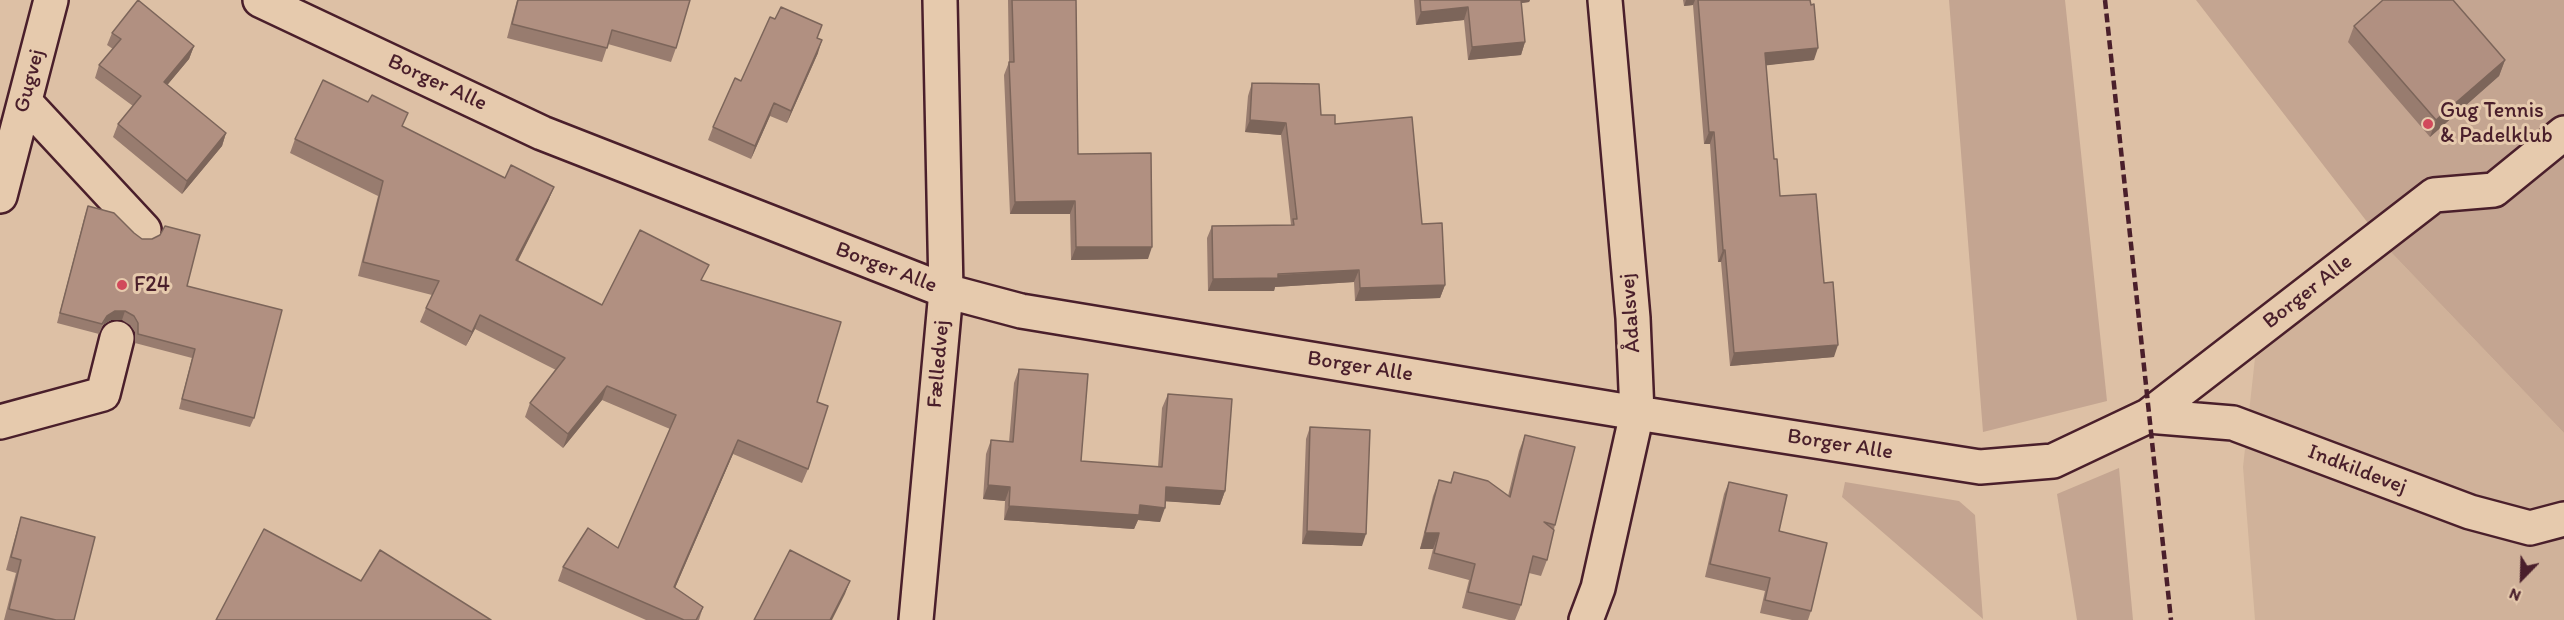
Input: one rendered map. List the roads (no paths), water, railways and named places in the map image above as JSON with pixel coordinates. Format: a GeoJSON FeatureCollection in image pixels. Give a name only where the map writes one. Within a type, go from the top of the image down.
{"type":"FeatureCollection","features":[{"type":"Feature","properties":{"kind":"street","name":"Gugvej"},"geometry":{"type":"LineString","coordinates":[[0,196],[51,0]]}},
{"type":"Feature","properties":{"kind":"street","name":"Borger Alle"},"geometry":{"type":"LineString","coordinates":[[260,0],[542,133],[946,291],[1021,311],[1637,413],[1980,466],[2053,461],[2148,416],[2434,195],[2494,190],[2564,133]]}},
{"type":"Feature","properties":{"kind":"street","name":"Fælledvej"},"geometry":{"type":"LineString","coordinates":[[916,620],[946,291],[940,0]]}},
{"type":"Feature","properties":{"kind":"street","name":"Ådalsvej"},"geometry":{"type":"LineString","coordinates":[[1586,620],[1598,588],[1637,413],[1633,318],[1605,0]]}},
{"type":"Feature","properties":{"kind":"street"},"geometry":{"type":"LineString","coordinates":[[25,102],[144,230]]}},
{"type":"Feature","properties":{"kind":"street"},"geometry":{"type":"LineString","coordinates":[[0,422],[103,394],[117,338]]}},
{"type":"Feature","properties":{"kind":"street","name":"Indkildevej"},"geometry":{"type":"LineString","coordinates":[[2148,416],[2233,423],[2470,512],[2530,528],[2564,519]]}},
{"type":"Feature","properties":{"kind":"railway"},"geometry":{"type":"LineString","coordinates":[[2105,0],[2171,620]]}},
{"type":"Feature","properties":{"kind":"place","name":"Gug Tennis & Padelklub"},"geometry":{"type":"Point","coordinates":[2428,124]}},
{"type":"Feature","properties":{"kind":"place","name":"F24"},"geometry":{"type":"Point","coordinates":[122,285]}}]}
